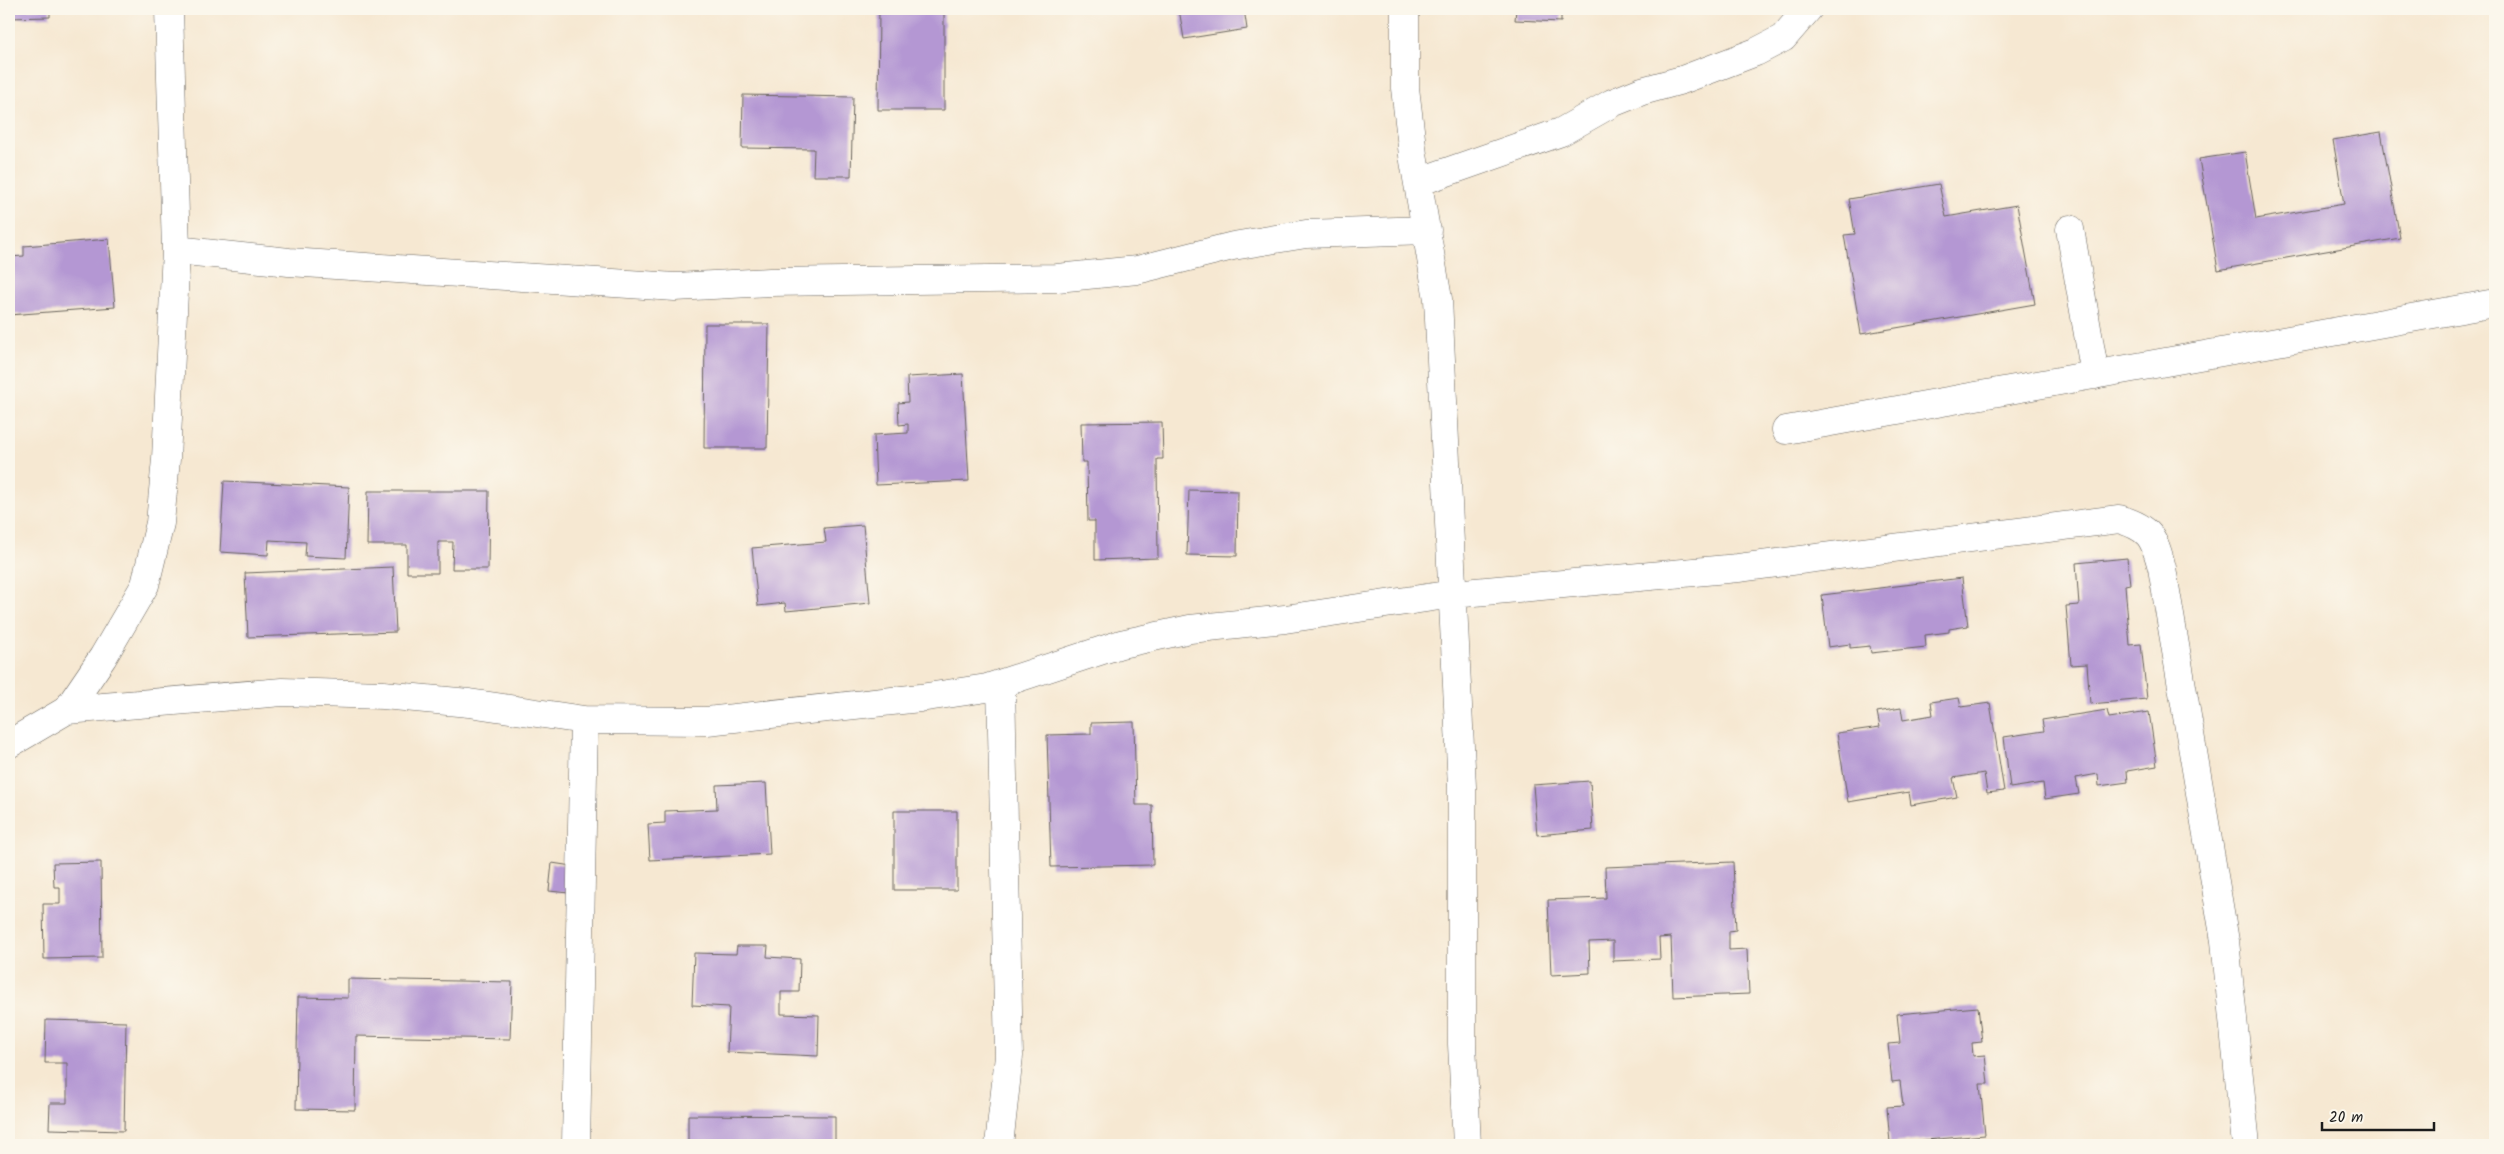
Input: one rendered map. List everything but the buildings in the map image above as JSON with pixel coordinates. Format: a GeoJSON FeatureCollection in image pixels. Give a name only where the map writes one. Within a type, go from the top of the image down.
{"type":"FeatureCollection","features":[{"type":"Feature","properties":{"kind":"street"},"geometry":{"type":"LineString","coordinates":[[9,744],[66,710],[103,657],[145,585],[160,523],[166,460],[176,250],[169,9]]}},
{"type":"Feature","properties":{"kind":"street"},"geometry":{"type":"LineString","coordinates":[[1405,9],[1405,88],[1418,182],[1438,299],[1442,431],[1454,594],[1462,787],[1462,1044],[1467,1145]]}},
{"type":"Feature","properties":{"kind":"street"},"geometry":{"type":"LineString","coordinates":[[1418,182],[1561,132],[1612,103],[1642,91],[1682,80],[1756,52],[1783,38],[1808,9]]}},
{"type":"Feature","properties":{"kind":"street"},"geometry":{"type":"LineString","coordinates":[[2070,229],[2095,375]]}},
{"type":"Feature","properties":{"kind":"street"},"geometry":{"type":"LineString","coordinates":[[176,250],[289,262],[675,287],[770,282],[1057,278],[1137,270],[1232,246],[1306,234],[1427,230]]}},
{"type":"Feature","properties":{"kind":"street"},"geometry":{"type":"LineString","coordinates":[[1786,430],[2495,303]]}},
{"type":"Feature","properties":{"kind":"street"},"geometry":{"type":"LineString","coordinates":[[66,710],[282,692],[383,695],[470,703],[584,720],[707,721],[920,698],[987,688],[1121,644],[1190,629],[1285,619],[1454,594],[1738,568],[2119,519],[2140,526],[2157,548],[2165,587],[2225,941],[2246,1145]]}},
{"type":"Feature","properties":{"kind":"street"},"geometry":{"type":"LineString","coordinates":[[999,1145],[1009,1056],[1001,684]]}},
{"type":"Feature","properties":{"kind":"street"},"geometry":{"type":"LineString","coordinates":[[576,1145],[584,720]]}}]}
